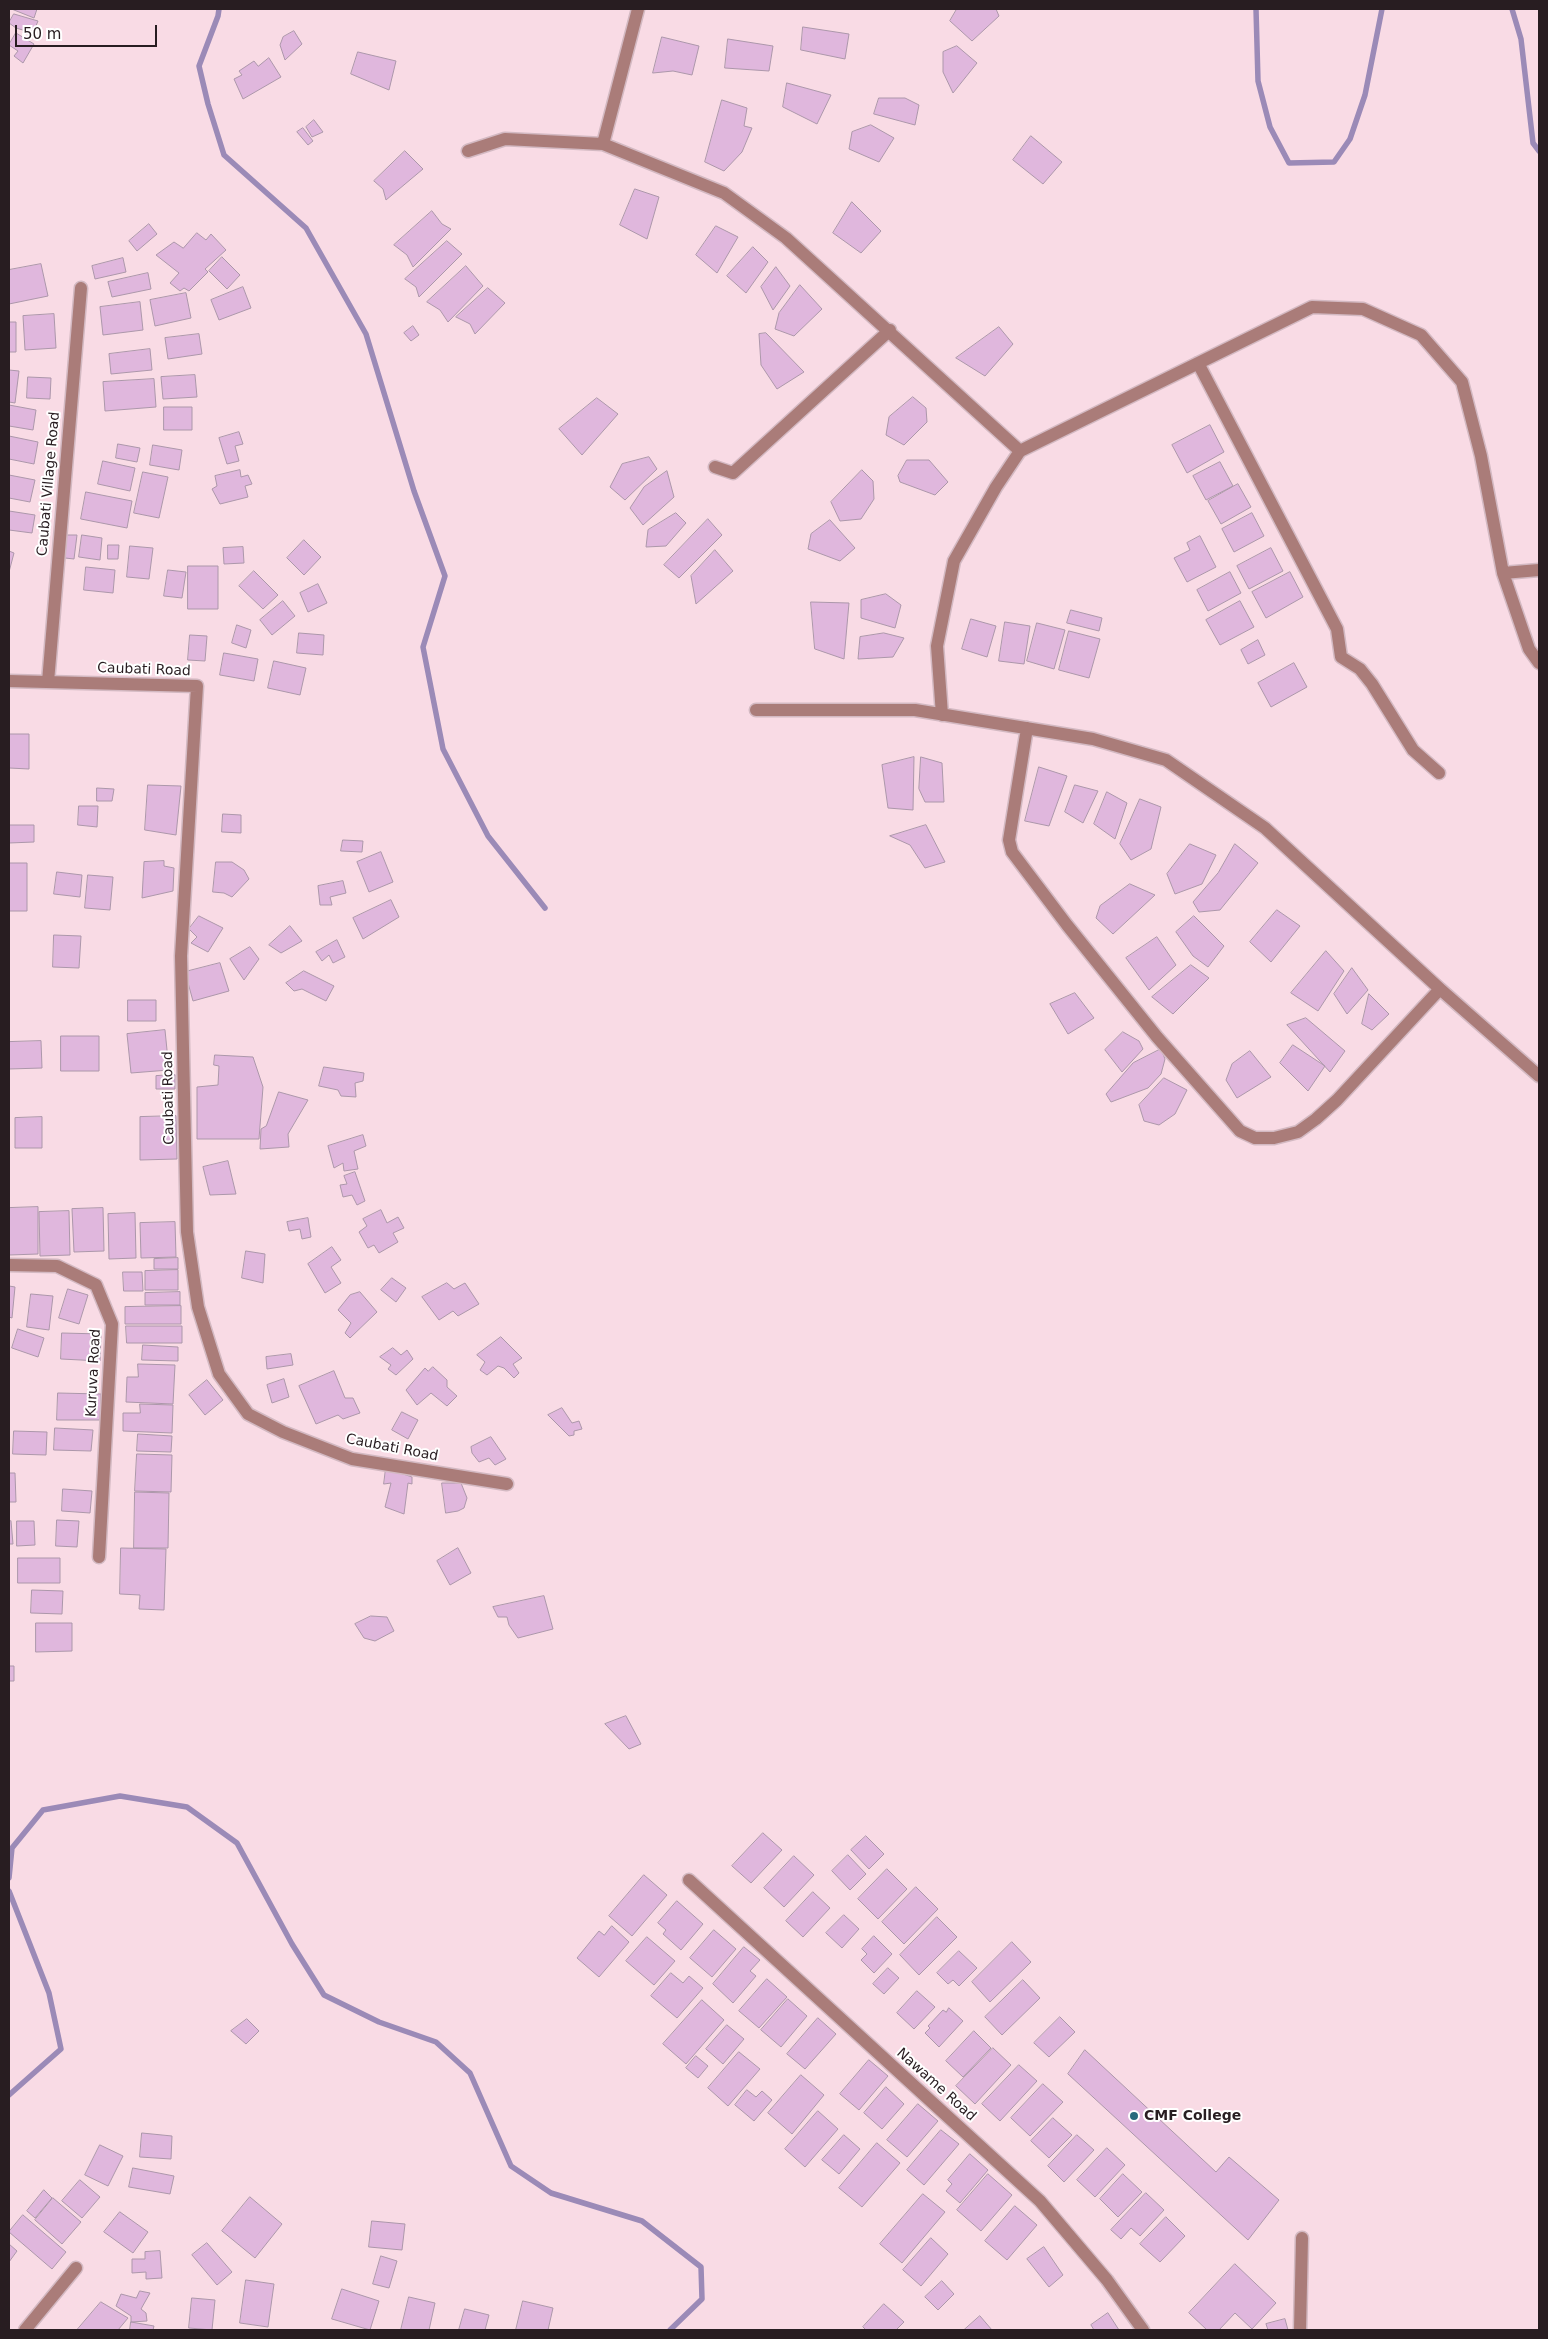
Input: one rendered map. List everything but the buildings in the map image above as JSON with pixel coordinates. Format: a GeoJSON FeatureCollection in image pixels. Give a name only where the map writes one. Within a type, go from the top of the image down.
{"type":"FeatureCollection","features":[{"type":"Feature","properties":{"kind":"street"},"geometry":{"type":"LineString","coordinates":[[603,144],[638,9]]}},
{"type":"Feature","properties":{"kind":"street"},"geometry":{"type":"LineString","coordinates":[[468,151],[505,138],[603,144],[724,192],[786,238],[890,330],[1020,450]]}},
{"type":"Feature","properties":{"kind":"street","name":"Caubati Village Road"},"geometry":{"type":"LineString","coordinates":[[48,682],[81,288]]}},
{"type":"Feature","properties":{"kind":"street"},"geometry":{"type":"LineString","coordinates":[[942,715],[937,646],[954,561],[1020,450],[1312,307],[1363,309],[1421,335],[1462,382],[1481,456],[1503,573],[1529,649],[1539,663]]}},
{"type":"Feature","properties":{"kind":"street"},"geometry":{"type":"LineString","coordinates":[[715,467],[733,473],[890,330]]}},
{"type":"Feature","properties":{"kind":"street"},"geometry":{"type":"LineString","coordinates":[[1198,363],[1337,629],[1341,657],[1360,669],[1372,684],[1413,750],[1439,773]]}},
{"type":"Feature","properties":{"kind":"street"},"geometry":{"type":"LineString","coordinates":[[1503,573],[1539,570]]}},
{"type":"Feature","properties":{"kind":"street","name":"Caubati Road"},"geometry":{"type":"LineString","coordinates":[[9,681],[197,686],[181,956],[187,1232],[198,1307],[219,1374],[248,1414],[283,1432],[352,1459],[507,1484]]}},
{"type":"Feature","properties":{"kind":"street"},"geometry":{"type":"LineString","coordinates":[[756,710],[915,710],[1093,740],[1166,760],[1266,828],[1440,989],[1539,1076]]}},
{"type":"Feature","properties":{"kind":"street"},"geometry":{"type":"LineString","coordinates":[[1027,728],[1009,840],[1015,857],[1157,1037],[1240,1131],[1255,1138],[1274,1138],[1298,1132],[1316,1119],[1336,1100],[1440,989]]}},
{"type":"Feature","properties":{"kind":"street","name":"Kuruva Road"},"geometry":{"type":"LineString","coordinates":[[9,1265],[57,1266],[96,1285],[112,1324],[99,1557]]}},
{"type":"Feature","properties":{"kind":"street","name":"Nawame Road"},"geometry":{"type":"LineString","coordinates":[[689,1880],[1040,2201],[1107,2280],[1143,2330]]}},
{"type":"Feature","properties":{"kind":"street"},"geometry":{"type":"LineString","coordinates":[[1300,2330],[1302,2238]]}},
{"type":"Feature","properties":{"kind":"street"},"geometry":{"type":"LineString","coordinates":[[25,2330],[76,2268]]}},
{"type":"Feature","properties":{"kind":"waterway"},"geometry":{"type":"LineString","coordinates":[[219,9],[199,66],[208,104],[224,155],[306,228],[366,334],[414,491],[445,576],[423,647],[443,749],[488,836],[545,908]]}},
{"type":"Feature","properties":{"kind":"waterway"},"geometry":{"type":"LineString","coordinates":[[1256,9],[1258,81],[1270,127],[1289,163],[1334,162],[1350,139],[1365,95],[1382,9]]}},
{"type":"Feature","properties":{"kind":"waterway"},"geometry":{"type":"LineString","coordinates":[[1512,9],[1521,39],[1533,143],[1539,151]]}},
{"type":"Feature","properties":{"kind":"waterway"},"geometry":{"type":"LineString","coordinates":[[9,1878],[12,1848],[43,1810],[120,1796],[187,1807],[237,1843],[292,1944],[324,1995],[379,2022],[436,2042],[470,2073],[511,2166],[551,2193],[642,2221],[701,2267],[702,2299],[670,2330]]}},
{"type":"Feature","properties":{"kind":"waterway"},"geometry":{"type":"LineString","coordinates":[[9,1891],[49,1993],[61,2049],[9,2095]]}},
{"type":"Feature","properties":{"kind":"place","name":"CMF College"},"geometry":{"type":"Point","coordinates":[1134,2116]}}]}
